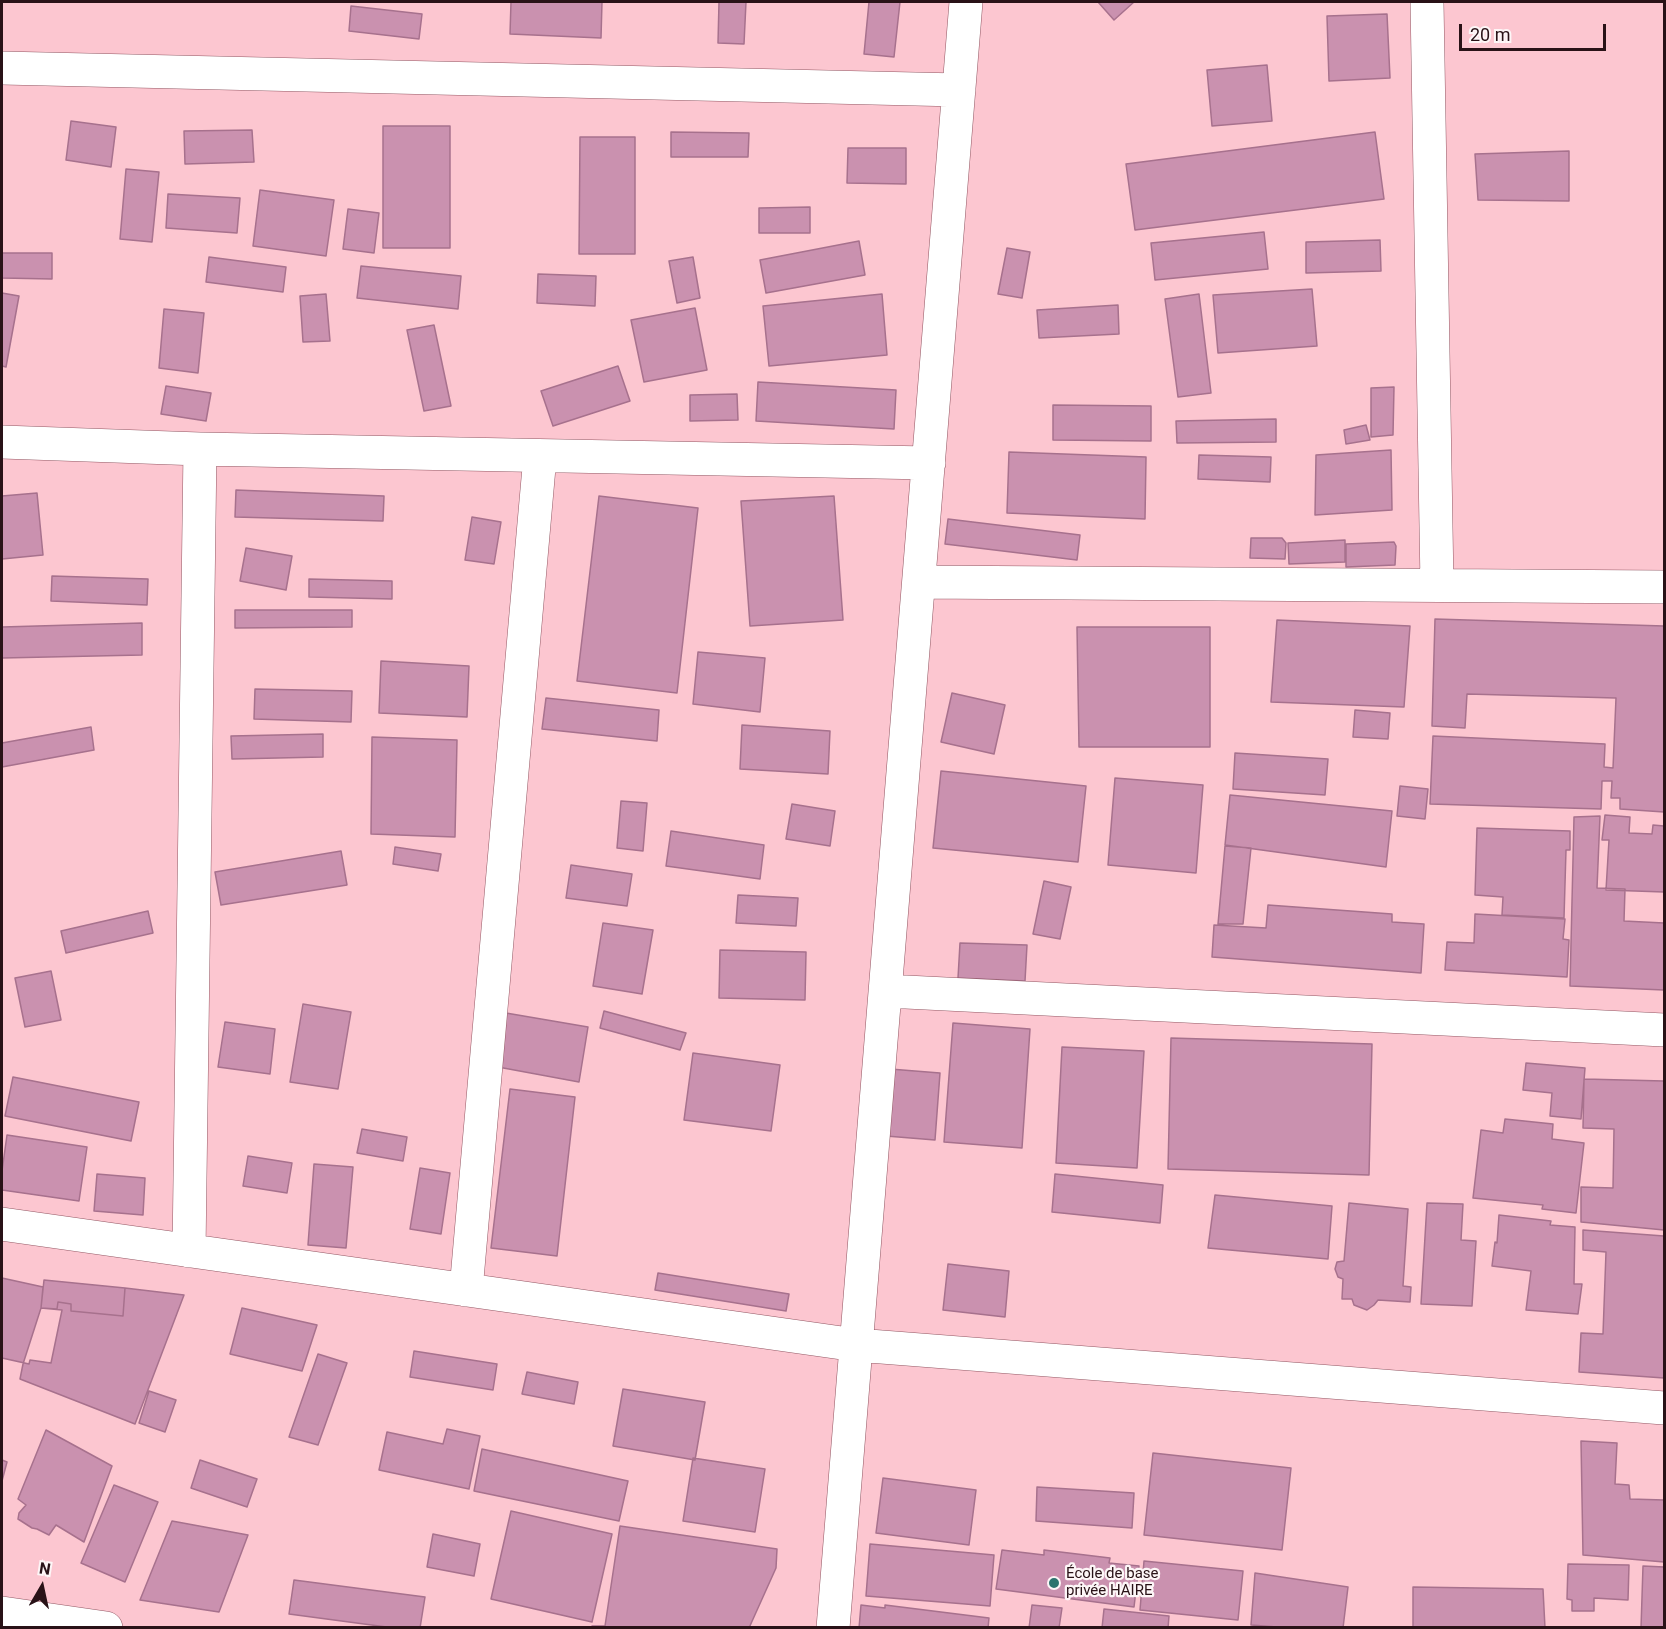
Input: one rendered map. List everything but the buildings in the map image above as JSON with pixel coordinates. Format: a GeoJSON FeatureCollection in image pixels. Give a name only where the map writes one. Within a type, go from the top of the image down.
{"type":"FeatureCollection","features":[{"type":"Feature","properties":{"kind":"street"},"geometry":{"type":"LineString","coordinates":[[833,1628],[966,2]]}},
{"type":"Feature","properties":{"kind":"street"},"geometry":{"type":"LineString","coordinates":[[1426,2],[1437,585]]}},
{"type":"Feature","properties":{"kind":"street"},"geometry":{"type":"LineString","coordinates":[[2,68],[959,90]]}},
{"type":"Feature","properties":{"kind":"street"},"geometry":{"type":"LineString","coordinates":[[2,442],[200,449],[929,463]]}},
{"type":"Feature","properties":{"kind":"street"},"geometry":{"type":"LineString","coordinates":[[189,1251],[200,449]]}},
{"type":"Feature","properties":{"kind":"street"},"geometry":{"type":"LineString","coordinates":[[466,1290],[540,456]]}},
{"type":"Feature","properties":{"kind":"street"},"geometry":{"type":"LineString","coordinates":[[919,582],[1665,586]]}},
{"type":"Feature","properties":{"kind":"street"},"geometry":{"type":"LineString","coordinates":[[886,991],[1665,1029]]}},
{"type":"Feature","properties":{"kind":"street"},"geometry":{"type":"LineString","coordinates":[[2,1224],[856,1345],[1665,1408]]}},
{"type":"Feature","properties":{"kind":"street"},"geometry":{"type":"LineString","coordinates":[[2,1613],[106,1628]]}},
{"type":"Feature","properties":{"kind":"place","name":"École de base privée HAIRE"},"geometry":{"type":"Point","coordinates":[1054,1583]}}]}
